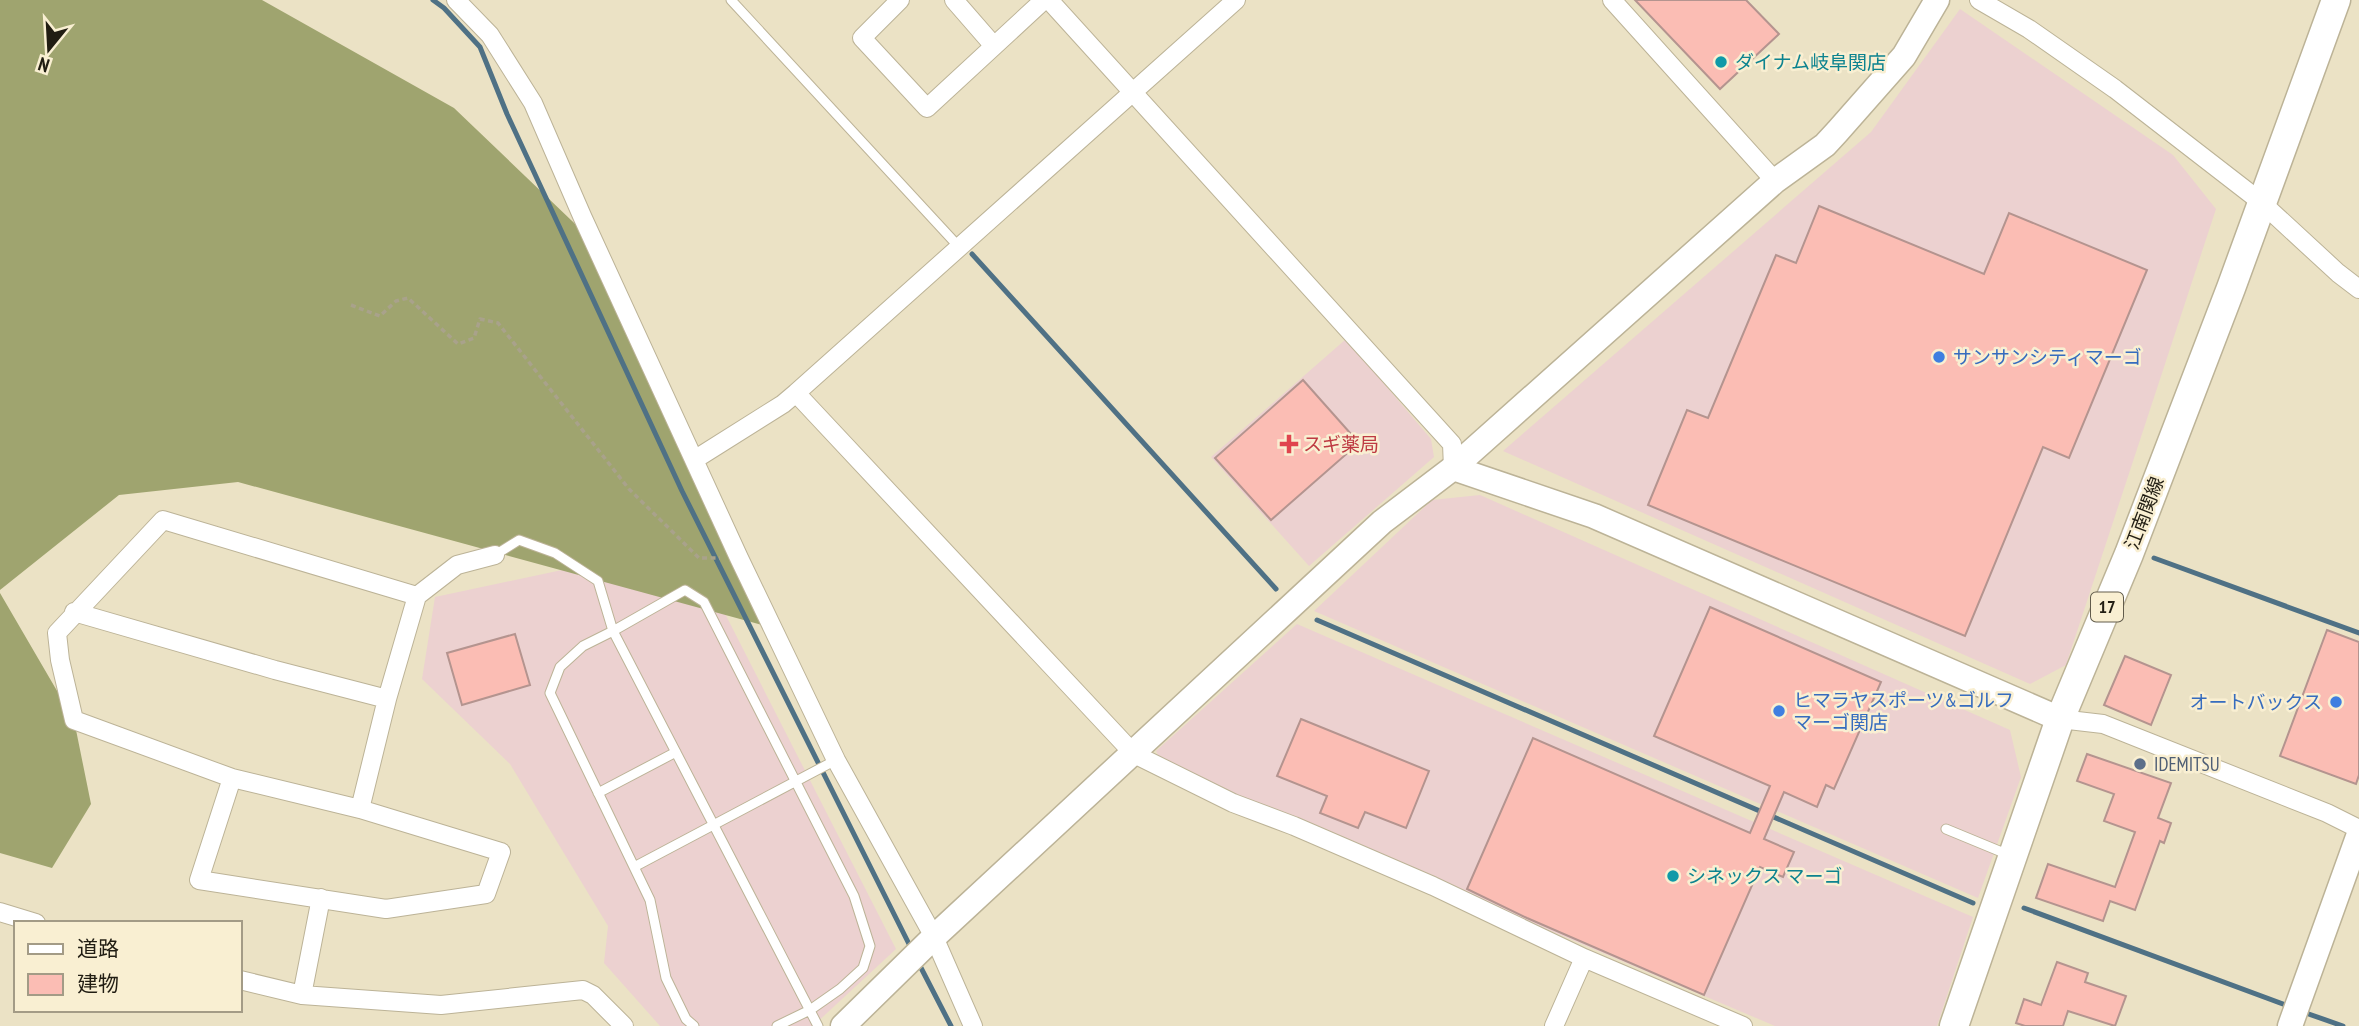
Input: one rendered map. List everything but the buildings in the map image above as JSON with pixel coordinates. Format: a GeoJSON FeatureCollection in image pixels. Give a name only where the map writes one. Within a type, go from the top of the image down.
{"type":"FeatureCollection","features":[{"type":"Feature","properties":{"kind":"main road","name":"江南関線"},"geometry":{"type":"LineString","coordinates":[[1954,1026],[2060,719],[2129,554],[2336,0]]}},
{"type":"Feature","properties":{"kind":"street"},"geometry":{"type":"LineString","coordinates":[[456,0],[490,35],[533,103],[739,558],[836,760],[934,937],[973,1026]]}},
{"type":"Feature","properties":{"kind":"street"},"geometry":{"type":"LineString","coordinates":[[900,0],[862,38],[927,108],[1047,0],[1452,444],[1453,468]]}},
{"type":"Feature","properties":{"kind":"street"},"geometry":{"type":"LineString","coordinates":[[954,0],[995,46]]}},
{"type":"Feature","properties":{"kind":"street"},"geometry":{"type":"LineString","coordinates":[[694,460],[796,393],[1236,0]]}},
{"type":"Feature","properties":{"kind":"street"},"geometry":{"type":"LineString","coordinates":[[1612,0],[1775,181]]}},
{"type":"Feature","properties":{"kind":"street"},"geometry":{"type":"LineString","coordinates":[[843,1026],[934,937],[1382,522],[1453,468],[1775,181],[1825,145],[1904,56],[1937,0]]}},
{"type":"Feature","properties":{"kind":"street"},"geometry":{"type":"LineString","coordinates":[[1979,0],[2029,29],[2264,196],[2338,273],[2359,289]]}},
{"type":"Feature","properties":{"kind":"street"},"geometry":{"type":"LineString","coordinates":[[796,393],[1134,754],[1233,803],[1294,826],[1423,882],[1584,958],[1743,1026]]}},
{"type":"Feature","properties":{"kind":"street"},"geometry":{"type":"LineString","coordinates":[[1453,468],[1594,516],[2060,719],[2103,724],[2358,826],[2294,1013]]}},
{"type":"Feature","properties":{"kind":"street"},"geometry":{"type":"LineString","coordinates":[[232,778],[199,880],[386,909],[486,894],[501,852],[360,809],[232,778],[74,720],[60,660],[57,633],[163,520],[417,596]]}},
{"type":"Feature","properties":{"kind":"street"},"geometry":{"type":"LineString","coordinates":[[360,809],[387,699],[417,596],[457,565],[495,555]]}},
{"type":"Feature","properties":{"kind":"street"},"geometry":{"type":"LineString","coordinates":[[74,612],[387,699]]}},
{"type":"Feature","properties":{"kind":"street"},"geometry":{"type":"LineString","coordinates":[[302,995],[321,898]]}},
{"type":"Feature","properties":{"kind":"street"},"geometry":{"type":"LineString","coordinates":[[0,912],[29,921]]}},
{"type":"Feature","properties":{"kind":"street"},"geometry":{"type":"LineString","coordinates":[[1554,1026],[1584,958]]}},
{"type":"Feature","properties":{"kind":"street"},"geometry":{"type":"LineString","coordinates":[[242,980],[302,995],[441,1005],[583,990],[593,995],[624,1026]]}},
{"type":"Feature","properties":{"kind":"lane"},"geometry":{"type":"LineString","coordinates":[[731,0],[960,248]]}},
{"type":"Feature","properties":{"kind":"lane"},"geometry":{"type":"LineString","coordinates":[[495,555],[519,540],[555,553],[598,581],[613,631],[818,1026]]}},
{"type":"Feature","properties":{"kind":"lane"},"geometry":{"type":"LineString","coordinates":[[694,1026],[685,1019],[666,978],[650,900],[550,693],[560,667],[583,646],[685,590],[704,602],[854,896],[870,946],[863,968],[840,989],[810,1010],[777,1026]]}},
{"type":"Feature","properties":{"kind":"lane"},"geometry":{"type":"LineString","coordinates":[[598,793],[676,752]]}},
{"type":"Feature","properties":{"kind":"lane"},"geometry":{"type":"LineString","coordinates":[[634,867],[836,760]]}},
{"type":"Feature","properties":{"kind":"lane"},"geometry":{"type":"LineString","coordinates":[[1946,829],[2012,856]]}},
{"type":"Feature","properties":{"kind":"path"},"geometry":{"type":"LineString","coordinates":[[351,305],[380,316],[396,301],[408,298],[458,344],[474,338],[480,319],[498,323],[629,489],[699,558],[739,558]]}},
{"type":"Feature","properties":{"kind":"shaded area"},"geometry":{"type":"Polygon","coordinates":[[[1960,9],[2173,155],[2216,209],[2066,665],[2030,684],[1503,451],[1871,132],[1960,9]]]}},
{"type":"Feature","properties":{"kind":"shaded area"},"geometry":{"type":"Polygon","coordinates":[[[1346,339],[1431,439],[1434,457],[1309,566],[1211,457],[1346,339]]]}},
{"type":"Feature","properties":{"kind":"shaded area"},"geometry":{"type":"Polygon","coordinates":[[[1480,495],[2010,730],[2021,777],[1978,898],[1314,611],[1432,500],[1480,495]]]}},
{"type":"Feature","properties":{"kind":"shaded area"},"geometry":{"type":"Polygon","coordinates":[[[689,543],[896,949],[813,1026],[660,1026],[604,963],[608,926],[510,764],[422,679],[435,597],[689,543]]]}},
{"type":"Feature","properties":{"kind":"shaded area"},"geometry":{"type":"Polygon","coordinates":[[[1297,624],[1973,917],[1937,1026],[1775,1026],[1252,804],[1162,763],[1156,751],[1297,624]]]}},
{"type":"Feature","properties":{"kind":"green space"},"geometry":{"type":"Polygon","coordinates":[[[0,0],[262,0],[454,108],[594,242],[773,628],[238,482],[119,495],[0,590],[0,0]]]}},
{"type":"Feature","properties":{"kind":"green space"},"geometry":{"type":"Polygon","coordinates":[[[0,593],[74,720],[91,804],[52,868],[0,853],[0,593]]]}},
{"type":"Feature","properties":{"kind":"waterway"},"geometry":{"type":"LineString","coordinates":[[433,0],[444,8],[480,47],[507,114],[682,491],[912,950]]}},
{"type":"Feature","properties":{"kind":"waterway"},"geometry":{"type":"LineString","coordinates":[[972,254],[1276,589]]}},
{"type":"Feature","properties":{"kind":"waterway"},"geometry":{"type":"LineString","coordinates":[[2154,558],[2359,633]]}},
{"type":"Feature","properties":{"kind":"waterway"},"geometry":{"type":"LineString","coordinates":[[1317,620],[1973,903]]}},
{"type":"Feature","properties":{"kind":"waterway"},"geometry":{"type":"LineString","coordinates":[[2024,908],[2291,1007]]}},
{"type":"Feature","properties":{"kind":"waterway"},"geometry":{"type":"LineString","coordinates":[[918,962],[951,1026]]}},
{"type":"Feature","properties":{"kind":"waterway"},"geometry":{"type":"LineString","coordinates":[[2303,1012],[2343,1026]]}},
{"type":"Feature","properties":{"kind":"place","name":"ダイナム岐阜関店"},"geometry":{"type":"Point","coordinates":[1721,62]}},
{"type":"Feature","properties":{"kind":"place","name":"サンサンシティマーゴ"},"geometry":{"type":"Point","coordinates":[1939,357]}},
{"type":"Feature","properties":{"kind":"place","name":"スギ薬局"},"geometry":{"type":"Point","coordinates":[1289,444]}},
{"type":"Feature","properties":{"kind":"place","name":"オートバックス"},"geometry":{"type":"Point","coordinates":[2336,702]}},
{"type":"Feature","properties":{"kind":"place","name":"ヒマラヤスポーツ&ゴルフ マーゴ関店"},"geometry":{"type":"Point","coordinates":[1779,711]}},
{"type":"Feature","properties":{"kind":"place","name":"IDEMITSU"},"geometry":{"type":"Point","coordinates":[2140,764]}},
{"type":"Feature","properties":{"kind":"place","name":"シネックス マーゴ"},"geometry":{"type":"Point","coordinates":[1673,876]}}]}
